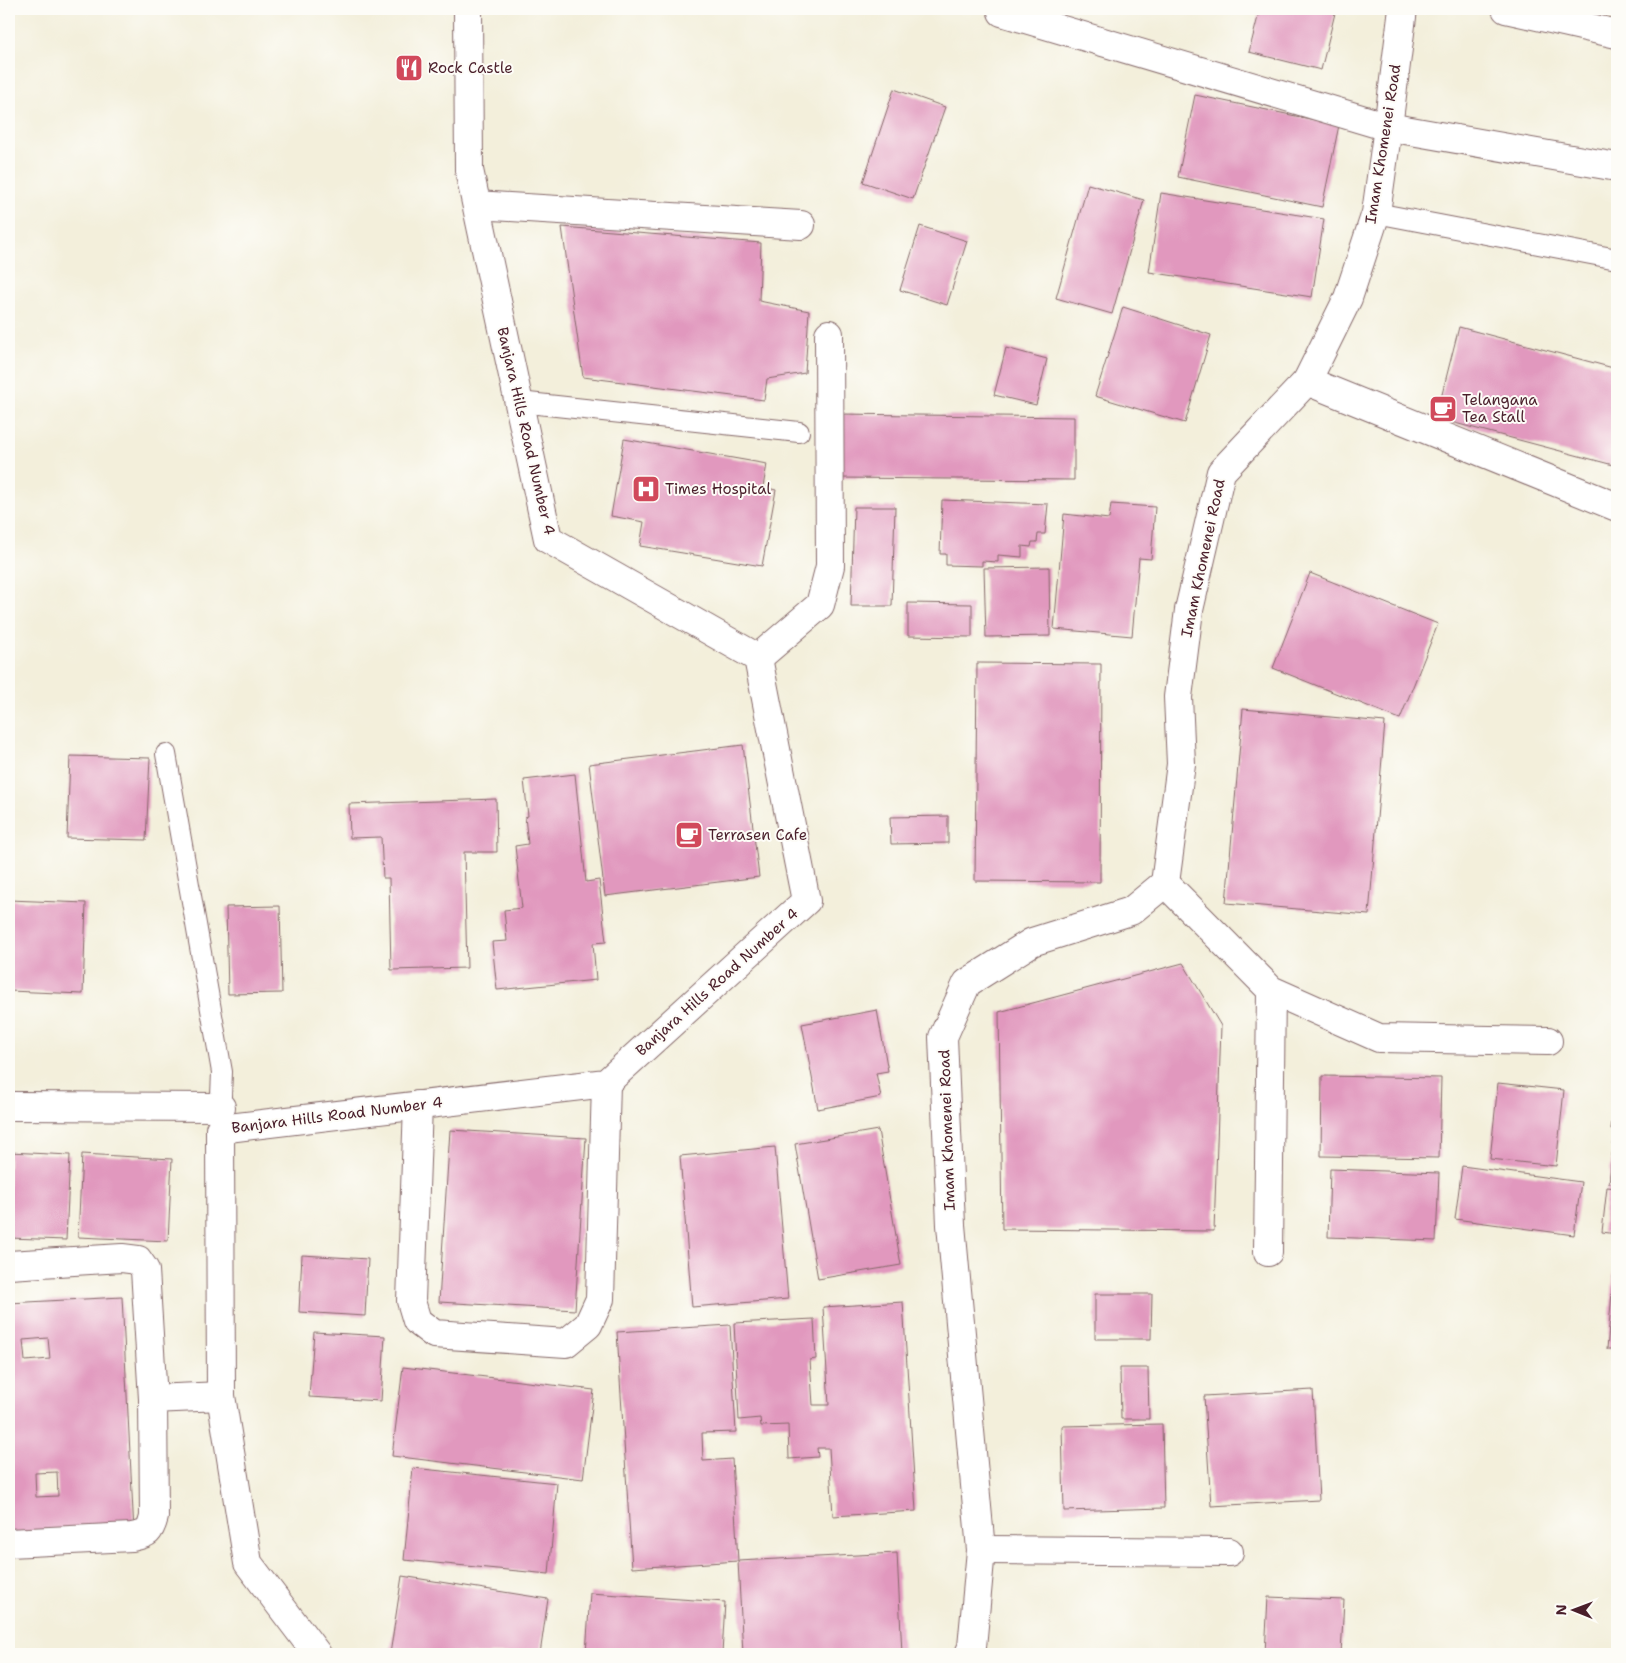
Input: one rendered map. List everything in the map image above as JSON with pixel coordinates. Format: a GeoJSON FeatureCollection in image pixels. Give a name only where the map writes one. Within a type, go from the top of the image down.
{"type":"FeatureCollection","features":[{"type":"Feature","properties":{"kind":"street","name":"Banjara Hills Road Number 4"},"geometry":{"type":"LineString","coordinates":[[317,1654],[248,1563],[221,1396],[220,1118],[418,1106],[606,1083],[806,901],[758,658],[548,539],[469,170],[468,9]]}},
{"type":"Feature","properties":{"kind":"street","name":"Imam Khomenei Road"},"geometry":{"type":"LineString","coordinates":[[969,1654],[972,1647],[981,1550],[951,1225],[943,1038],[967,983],[1032,942],[1131,911],[1165,883],[1181,764],[1178,697],[1189,610],[1221,472],[1307,380],[1348,298],[1376,213],[1403,9]]}},
{"type":"Feature","properties":{"kind":"street"},"geometry":{"type":"LineString","coordinates":[[1506,9],[1617,34]]}},
{"type":"Feature","properties":{"kind":"street"},"geometry":{"type":"LineString","coordinates":[[1002,12],[1388,127],[1617,167]]}},
{"type":"Feature","properties":{"kind":"street"},"geometry":{"type":"LineString","coordinates":[[476,205],[801,225]]}},
{"type":"Feature","properties":{"kind":"street"},"geometry":{"type":"LineString","coordinates":[[758,658],[820,605],[830,566],[829,334]]}},
{"type":"Feature","properties":{"kind":"street"},"geometry":{"type":"LineString","coordinates":[[1307,380],[1617,507]]}},
{"type":"Feature","properties":{"kind":"street"},"geometry":{"type":"LineString","coordinates":[[1165,883],[1271,990],[1379,1038],[1548,1041]]}},
{"type":"Feature","properties":{"kind":"street"},"geometry":{"type":"LineString","coordinates":[[1268,1252],[1271,990]]}},
{"type":"Feature","properties":{"kind":"street"},"geometry":{"type":"LineString","coordinates":[[418,1106],[411,1301],[418,1321],[434,1334],[566,1343],[588,1325],[600,1299],[606,1083]]}},
{"type":"Feature","properties":{"kind":"street"},"geometry":{"type":"LineString","coordinates":[[9,1106],[220,1118]]}},
{"type":"Feature","properties":{"kind":"street"},"geometry":{"type":"LineString","coordinates":[[9,1265],[122,1258],[138,1260],[146,1270],[153,1399],[154,1517],[150,1530],[144,1535],[9,1543]]}},
{"type":"Feature","properties":{"kind":"street"},"geometry":{"type":"LineString","coordinates":[[153,1399],[221,1396]]}},
{"type":"Feature","properties":{"kind":"street"},"geometry":{"type":"LineString","coordinates":[[981,1550],[1229,1552]]}},
{"type":"Feature","properties":{"kind":"lane"},"geometry":{"type":"LineString","coordinates":[[1376,213],[1617,259]]}},
{"type":"Feature","properties":{"kind":"lane"},"geometry":{"type":"LineString","coordinates":[[519,402],[799,432]]}},
{"type":"Feature","properties":{"kind":"lane"},"geometry":{"type":"LineString","coordinates":[[166,754],[222,1072],[220,1118]]}},
{"type":"Feature","properties":{"kind":"building"},"geometry":{"type":"Polygon","coordinates":[[[1260,9],[1336,9],[1321,70],[1249,52],[1260,9]]]}},
{"type":"Feature","properties":{"kind":"building"},"geometry":{"type":"Polygon","coordinates":[[[894,89],[945,107],[913,199],[863,182],[894,89]]]}},
{"type":"Feature","properties":{"kind":"building"},"geometry":{"type":"Polygon","coordinates":[[[1195,95],[1339,125],[1322,207],[1178,177],[1195,95]]]}},
{"type":"Feature","properties":{"kind":"building"},"geometry":{"type":"Polygon","coordinates":[[[1088,184],[1144,200],[1112,314],[1056,298],[1088,184]]]}},
{"type":"Feature","properties":{"kind":"building"},"geometry":{"type":"Polygon","coordinates":[[[1161,193],[1324,219],[1312,297],[1149,272],[1161,193]]]}},
{"type":"Feature","properties":{"kind":"building"},"geometry":{"type":"Polygon","coordinates":[[[920,226],[967,241],[947,305],[900,290],[920,226]]]}},
{"type":"Feature","properties":{"kind":"building"},"geometry":{"type":"Polygon","coordinates":[[[562,227],[761,243],[759,301],[809,311],[805,373],[767,379],[764,400],[583,377],[562,227]]]}},
{"type":"Feature","properties":{"kind":"building"},"geometry":{"type":"Polygon","coordinates":[[[1123,307],[1211,335],[1185,423],[1095,396],[1123,307]]]}},
{"type":"Feature","properties":{"kind":"building"},"geometry":{"type":"Polygon","coordinates":[[[1459,327],[1617,369],[1617,466],[1436,418],[1459,327]]]}},
{"type":"Feature","properties":{"kind":"building"},"geometry":{"type":"Polygon","coordinates":[[[1006,348],[1047,359],[1036,405],[994,395],[1006,348]]]}},
{"type":"Feature","properties":{"kind":"building"},"geometry":{"type":"Polygon","coordinates":[[[838,414],[1074,417],[1074,480],[838,478],[838,414]]]}},
{"type":"Feature","properties":{"kind":"building"},"geometry":{"type":"Polygon","coordinates":[[[624,439],[767,464],[763,487],[776,490],[762,566],[640,546],[644,522],[611,516],[624,439]]]}},
{"type":"Feature","properties":{"kind":"building"},"geometry":{"type":"Polygon","coordinates":[[[942,500],[1048,504],[1045,534],[1038,534],[1037,542],[1032,542],[1031,547],[1022,546],[1022,557],[998,555],[998,562],[982,561],[982,566],[946,565],[946,554],[940,554],[942,500]]]}},
{"type":"Feature","properties":{"kind":"building"},"geometry":{"type":"Polygon","coordinates":[[[1111,504],[1155,507],[1151,559],[1139,558],[1132,636],[1054,629],[1064,514],[1109,519],[1111,504]]]}},
{"type":"Feature","properties":{"kind":"building"},"geometry":{"type":"Polygon","coordinates":[[[854,507],[895,507],[892,606],[851,606],[854,507]]]}},
{"type":"Feature","properties":{"kind":"building"},"geometry":{"type":"Polygon","coordinates":[[[1049,567],[1050,636],[986,637],[984,568],[1049,567]]]}},
{"type":"Feature","properties":{"kind":"building"},"geometry":{"type":"Polygon","coordinates":[[[1310,573],[1438,624],[1400,719],[1273,668],[1310,573]]]}},
{"type":"Feature","properties":{"kind":"building"},"geometry":{"type":"Polygon","coordinates":[[[908,603],[972,604],[972,637],[908,636],[908,603]]]}},
{"type":"Feature","properties":{"kind":"building"},"geometry":{"type":"Polygon","coordinates":[[[977,663],[1101,664],[1100,882],[975,881],[977,663]]]}},
{"type":"Feature","properties":{"kind":"building"},"geometry":{"type":"Polygon","coordinates":[[[1243,709],[1385,722],[1369,915],[1226,903],[1243,709]]]}},
{"type":"Feature","properties":{"kind":"building"},"geometry":{"type":"Polygon","coordinates":[[[743,745],[759,877],[605,896],[589,764],[743,745]]]}},
{"type":"Feature","properties":{"kind":"building"},"geometry":{"type":"Polygon","coordinates":[[[70,756],[150,758],[146,840],[67,838],[70,756]]]}},
{"type":"Feature","properties":{"kind":"building"},"geometry":{"type":"Polygon","coordinates":[[[575,774],[586,882],[599,880],[606,942],[593,943],[596,980],[497,990],[492,942],[507,941],[504,910],[522,908],[515,846],[528,844],[525,817],[528,816],[524,780],[575,774]]]}},
{"type":"Feature","properties":{"kind":"building"},"geometry":{"type":"Polygon","coordinates":[[[496,799],[497,852],[464,852],[467,968],[391,970],[389,878],[383,878],[381,837],[350,838],[349,804],[496,799]]]}},
{"type":"Feature","properties":{"kind":"building"},"geometry":{"type":"Polygon","coordinates":[[[948,816],[948,843],[891,844],[890,817],[948,816]]]}},
{"type":"Feature","properties":{"kind":"building"},"geometry":{"type":"Polygon","coordinates":[[[9,900],[86,903],[83,994],[9,991],[9,900]]]}},
{"type":"Feature","properties":{"kind":"building"},"geometry":{"type":"Polygon","coordinates":[[[280,906],[282,993],[228,994],[226,907],[280,906]]]}},
{"type":"Feature","properties":{"kind":"building"},"geometry":{"type":"Polygon","coordinates":[[[1183,963],[1221,1026],[1214,1231],[1002,1229],[999,1012],[1183,963]]]}},
{"type":"Feature","properties":{"kind":"building"},"geometry":{"type":"Polygon","coordinates":[[[877,1010],[888,1071],[876,1073],[881,1097],[818,1109],[802,1024],[877,1010]]]}},
{"type":"Feature","properties":{"kind":"building"},"geometry":{"type":"Polygon","coordinates":[[[1322,1076],[1441,1078],[1439,1158],[1321,1156],[1322,1076]]]}},
{"type":"Feature","properties":{"kind":"building"},"geometry":{"type":"Polygon","coordinates":[[[1498,1083],[1564,1090],[1556,1166],[1490,1159],[1498,1083]]]}},
{"type":"Feature","properties":{"kind":"building"},"geometry":{"type":"Polygon","coordinates":[[[1615,1086],[1617,1086],[1617,1131],[1611,1130],[1615,1086]]]}},
{"type":"Feature","properties":{"kind":"building"},"geometry":{"type":"Polygon","coordinates":[[[450,1130],[586,1138],[575,1310],[439,1302],[450,1130]]]}},
{"type":"Feature","properties":{"kind":"building"},"geometry":{"type":"Polygon","coordinates":[[[878,1130],[901,1265],[818,1279],[795,1144],[878,1130]]]}},
{"type":"Feature","properties":{"kind":"building"},"geometry":{"type":"Polygon","coordinates":[[[1614,1137],[1617,1138],[1617,1184],[1609,1183],[1614,1137]]]}},
{"type":"Feature","properties":{"kind":"building"},"geometry":{"type":"Polygon","coordinates":[[[775,1147],[788,1299],[692,1307],[680,1156],[775,1147]]]}},
{"type":"Feature","properties":{"kind":"building"},"geometry":{"type":"Polygon","coordinates":[[[9,1152],[70,1155],[66,1240],[9,1238],[9,1152]]]}},
{"type":"Feature","properties":{"kind":"building"},"geometry":{"type":"Polygon","coordinates":[[[82,1154],[172,1159],[168,1241],[78,1237],[82,1154]]]}},
{"type":"Feature","properties":{"kind":"building"},"geometry":{"type":"Polygon","coordinates":[[[1462,1166],[1581,1182],[1574,1235],[1455,1219],[1462,1166]]]}},
{"type":"Feature","properties":{"kind":"building"},"geometry":{"type":"Polygon","coordinates":[[[1330,1169],[1439,1173],[1436,1241],[1328,1237],[1330,1169]]]}},
{"type":"Feature","properties":{"kind":"building"},"geometry":{"type":"Polygon","coordinates":[[[1607,1187],[1617,1188],[1617,1234],[1602,1232],[1607,1187]]]}},
{"type":"Feature","properties":{"kind":"building"},"geometry":{"type":"Polygon","coordinates":[[[1616,1247],[1617,1349],[1607,1349],[1616,1247]]]}},
{"type":"Feature","properties":{"kind":"building"},"geometry":{"type":"Polygon","coordinates":[[[302,1255],[368,1259],[365,1316],[299,1312],[302,1255]]]}},
{"type":"Feature","properties":{"kind":"building"},"geometry":{"type":"Polygon","coordinates":[[[1095,1294],[1152,1294],[1151,1339],[1095,1339],[1095,1294]]]}},
{"type":"Feature","properties":{"kind":"building"},"geometry":{"type":"Polygon","coordinates":[[[122,1297],[134,1532],[9,1538],[9,1303],[122,1297]],[[48,1338],[23,1340],[25,1361],[50,1359],[48,1338]],[[57,1472],[35,1473],[36,1497],[58,1496],[57,1472]]]}},
{"type":"Feature","properties":{"kind":"building"},"geometry":{"type":"Polygon","coordinates":[[[903,1302],[916,1511],[833,1516],[829,1448],[817,1448],[818,1457],[789,1459],[788,1425],[761,1426],[760,1418],[739,1420],[734,1323],[814,1319],[816,1359],[810,1360],[813,1405],[829,1405],[823,1307],[903,1302]]]}},
{"type":"Feature","properties":{"kind":"building"},"geometry":{"type":"Polygon","coordinates":[[[730,1325],[736,1432],[702,1433],[703,1461],[732,1459],[738,1561],[632,1568],[617,1332],[730,1325]]]}},
{"type":"Feature","properties":{"kind":"building"},"geometry":{"type":"Polygon","coordinates":[[[314,1332],[385,1336],[381,1401],[309,1397],[314,1332]]]}},
{"type":"Feature","properties":{"kind":"building"},"geometry":{"type":"Polygon","coordinates":[[[403,1367],[594,1390],[583,1479],[392,1456],[403,1367]]]}},
{"type":"Feature","properties":{"kind":"building"},"geometry":{"type":"Polygon","coordinates":[[[1120,1368],[1148,1368],[1149,1419],[1121,1419],[1120,1368]]]}},
{"type":"Feature","properties":{"kind":"building"},"geometry":{"type":"Polygon","coordinates":[[[1313,1390],[1319,1500],[1211,1506],[1204,1396],[1313,1390]]]}},
{"type":"Feature","properties":{"kind":"building"},"geometry":{"type":"Polygon","coordinates":[[[1162,1424],[1164,1508],[1064,1511],[1062,1426],[1162,1424]]]}},
{"type":"Feature","properties":{"kind":"building"},"geometry":{"type":"Polygon","coordinates":[[[413,1468],[557,1483],[549,1574],[404,1560],[413,1468]]]}},
{"type":"Feature","properties":{"kind":"building"},"geometry":{"type":"Polygon","coordinates":[[[897,1553],[902,1654],[743,1654],[738,1561],[897,1553]]]}},
{"type":"Feature","properties":{"kind":"building"},"geometry":{"type":"Polygon","coordinates":[[[402,1576],[548,1599],[540,1654],[390,1654],[402,1576]]]}},
{"type":"Feature","properties":{"kind":"building"},"geometry":{"type":"Polygon","coordinates":[[[590,1593],[725,1602],[722,1654],[586,1654],[590,1593]]]}},
{"type":"Feature","properties":{"kind":"building"},"geometry":{"type":"Polygon","coordinates":[[[1268,1597],[1344,1600],[1341,1654],[1265,1654],[1268,1597]]]}},
{"type":"Feature","properties":{"kind":"place","name":"Rock Castle"},"geometry":{"type":"Point","coordinates":[409,68]}},
{"type":"Feature","properties":{"kind":"place","name":"Telangana Tea Stall"},"geometry":{"type":"Point","coordinates":[1443,409]}},
{"type":"Feature","properties":{"kind":"place","name":"Times Hospital"},"geometry":{"type":"Point","coordinates":[646,489]}},
{"type":"Feature","properties":{"kind":"place","name":"Terrasen Cafe"},"geometry":{"type":"Point","coordinates":[689,835]}}]}
